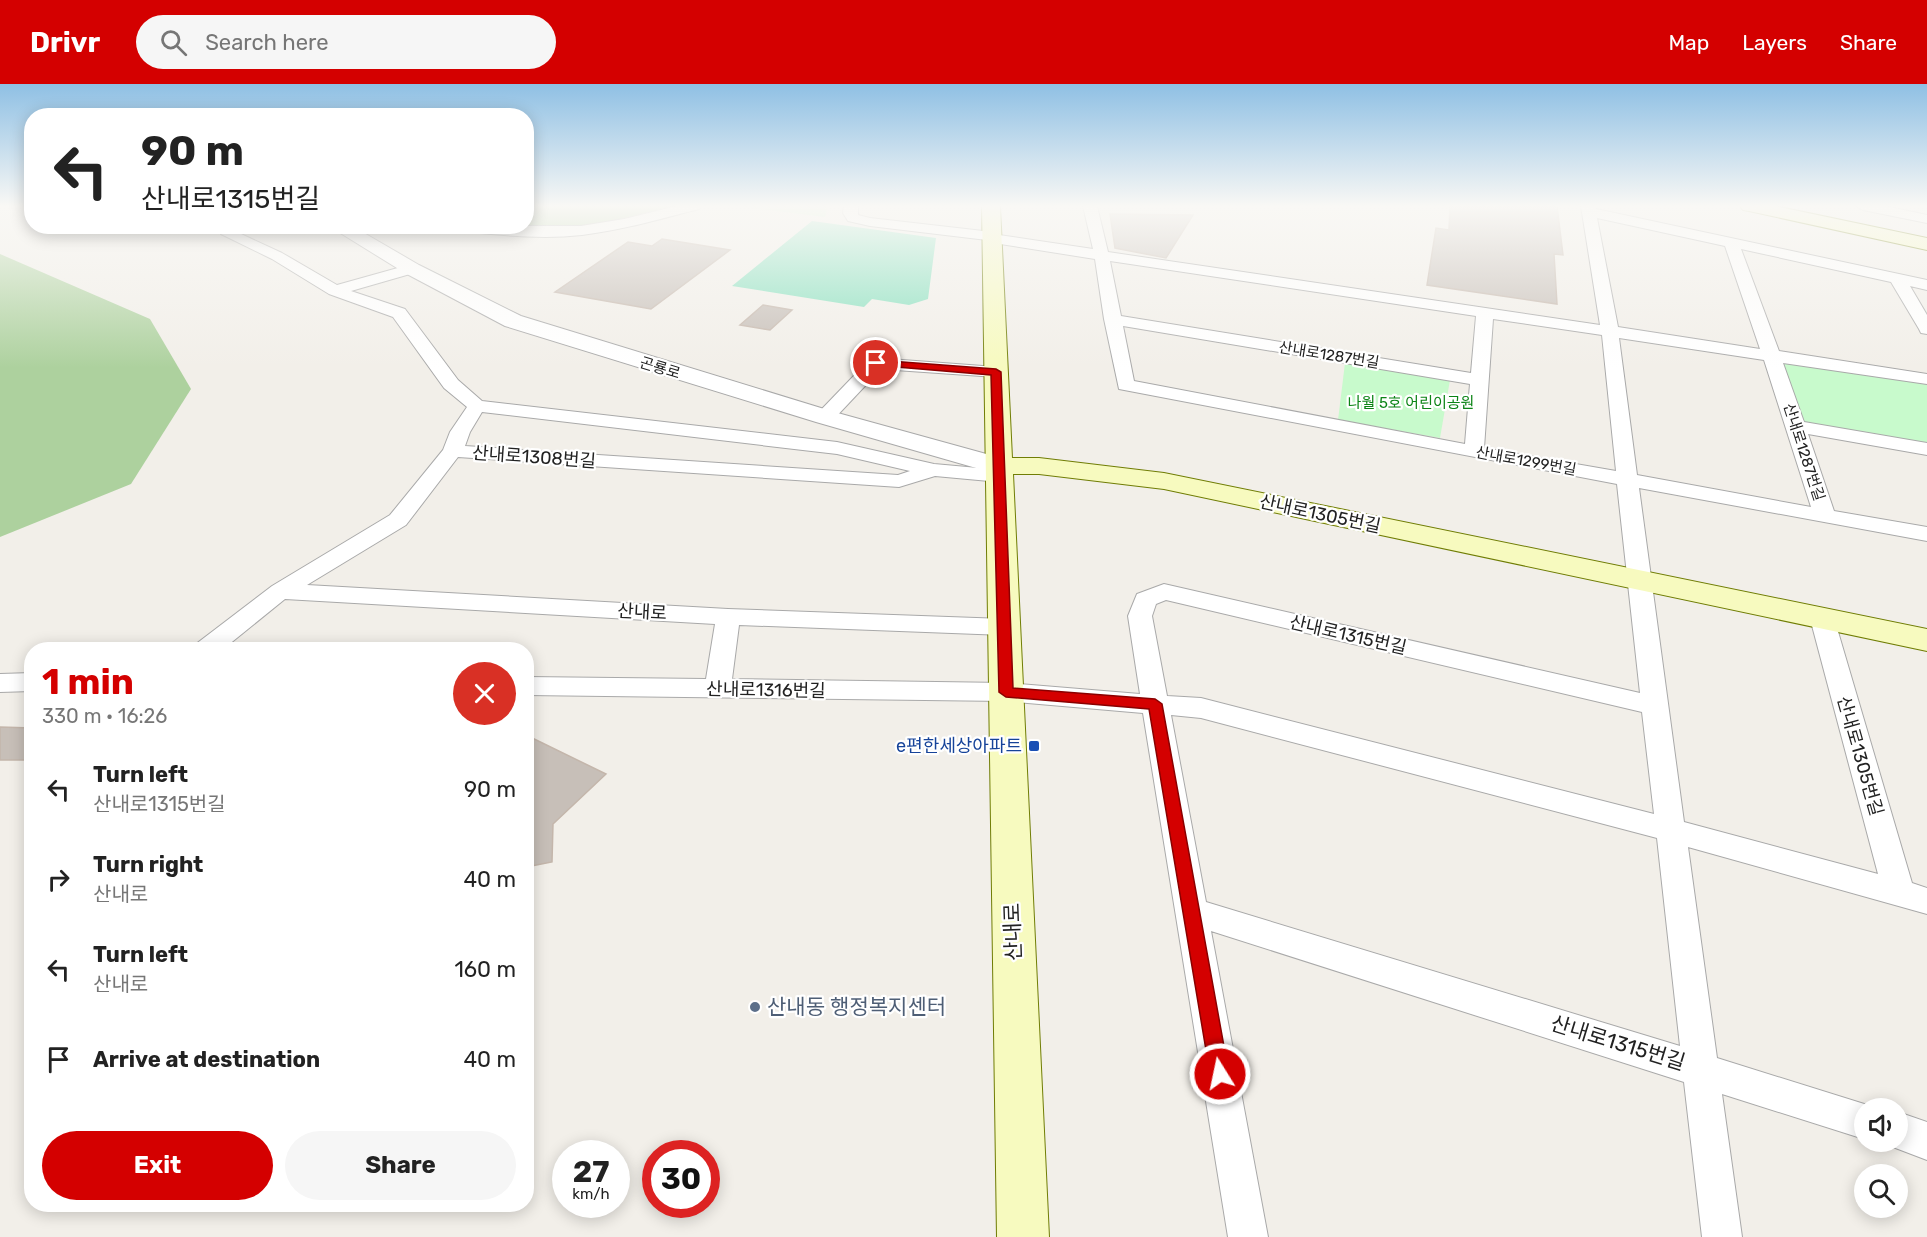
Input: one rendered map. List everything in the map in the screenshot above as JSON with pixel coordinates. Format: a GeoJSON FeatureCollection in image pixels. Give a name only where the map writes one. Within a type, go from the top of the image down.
{"type":"FeatureCollection","features":[{"type":"Feature","properties":{"kind":"main road","name":"산내로"},"geometry":{"type":"LineString","coordinates":[[993,260],[1023,1237]]}},
{"type":"Feature","properties":{"kind":"main road","name":"산내로1305번길"},"geometry":{"type":"LineString","coordinates":[[999,471],[1039,466],[1164,481],[1927,640]]}},
{"type":"Feature","properties":{"kind":"street"},"geometry":{"type":"LineString","coordinates":[[283,260],[336,291],[399,313],[451,384],[477,406],[460,432],[453,451]]}},
{"type":"Feature","properties":{"kind":"street","name":"곤룡로"},"geometry":{"type":"LineString","coordinates":[[397,260],[513,321],[999,471]]}},
{"type":"Feature","properties":{"kind":"street"},"geometry":{"type":"LineString","coordinates":[[1104,260],[1112,319]]}},
{"type":"Feature","properties":{"kind":"street"},"geometry":{"type":"LineString","coordinates":[[1129,260],[1927,379]]}},
{"type":"Feature","properties":{"kind":"street"},"geometry":{"type":"LineString","coordinates":[[1597,260],[1610,331],[1671,830]]}},
{"type":"Feature","properties":{"kind":"street","name":"산내로1287번길"},"geometry":{"type":"LineString","coordinates":[[1738,260],[1825,515]]}},
{"type":"Feature","properties":{"kind":"street"},"geometry":{"type":"LineString","coordinates":[[1815,260],[1927,285]]}},
{"type":"Feature","properties":{"kind":"street"},"geometry":{"type":"LineString","coordinates":[[336,291],[412,269]]}},
{"type":"Feature","properties":{"kind":"street"},"geometry":{"type":"LineString","coordinates":[[1897,278],[1927,329]]}},
{"type":"Feature","properties":{"kind":"street"},"geometry":{"type":"LineString","coordinates":[[1474,452],[1485,313]]}},
{"type":"Feature","properties":{"kind":"street","name":"산내로1287번길"},"geometry":{"type":"LineString","coordinates":[[1112,319],[1480,380]]}},
{"type":"Feature","properties":{"kind":"street","name":"산내로1299번길"},"geometry":{"type":"LineString","coordinates":[[1112,319],[1126,385],[1474,452],[1927,534]]}},
{"type":"Feature","properties":{"kind":"street"},"geometry":{"type":"LineString","coordinates":[[825,417],[876,363],[996,372]]}},
{"type":"Feature","properties":{"kind":"street","name":"산내로1308번길"},"geometry":{"type":"LineString","coordinates":[[477,406],[837,448],[934,470],[999,471]]}},
{"type":"Feature","properties":{"kind":"street"},"geometry":{"type":"LineString","coordinates":[[1796,426],[1927,449]]}},
{"type":"Feature","properties":{"kind":"street","name":"산내로1308번길"},"geometry":{"type":"LineString","coordinates":[[214,642],[280,591],[398,520],[453,451],[898,481],[934,470]]}},
{"type":"Feature","properties":{"kind":"street","name":"산내로"},"geometry":{"type":"LineString","coordinates":[[280,591],[728,617],[1004,627]]}},
{"type":"Feature","properties":{"kind":"street","name":"산내로1315번길"},"geometry":{"type":"LineString","coordinates":[[1248,1237],[1140,616],[1145,599],[1164,592],[1656,706]]}},
{"type":"Feature","properties":{"kind":"street"},"geometry":{"type":"LineString","coordinates":[[717,690],[728,617]]}},
{"type":"Feature","properties":{"kind":"street","name":"산내로1305번길"},"geometry":{"type":"LineString","coordinates":[[1822,618],[1899,894]]}},
{"type":"Feature","properties":{"kind":"street"},"geometry":{"type":"LineString","coordinates":[[0,683],[24,682]]}},
{"type":"Feature","properties":{"kind":"street","name":"산내로1316번길"},"geometry":{"type":"LineString","coordinates":[[534,686],[1006,692]]}},
{"type":"Feature","properties":{"kind":"street"},"geometry":{"type":"LineString","coordinates":[[1006,692],[1201,708],[1671,830],[1927,901]]}},
{"type":"Feature","properties":{"kind":"street","name":"산내로1315번길"},"geometry":{"type":"LineString","coordinates":[[1671,830],[1722,1237]]}},
{"type":"Feature","properties":{"kind":"street","name":"산내로1315번길"},"geometry":{"type":"LineString","coordinates":[[1191,911],[1701,1068],[1854,1118]]}},
{"type":"Feature","properties":{"kind":"street"},"geometry":{"type":"LineString","coordinates":[[1908,1134],[1927,1141]]}},
{"type":"Feature","properties":{"kind":"green space"},"geometry":{"type":"Polygon","coordinates":[[[0,260],[13,260],[150,319],[191,389],[131,484],[0,537],[0,260]]]}},
{"type":"Feature","properties":{"kind":"green space"},"geometry":{"type":"Polygon","coordinates":[[[764,260],[933,260],[928,299],[909,305],[872,299],[864,307],[732,286],[764,260]]]}},
{"type":"Feature","properties":{"kind":"green space"},"geometry":{"type":"Polygon","coordinates":[[[1778,362],[1927,384],[1927,447],[1801,425],[1778,362]]]}},
{"type":"Feature","properties":{"kind":"green space","name":"나월 5호 어린이공원"},"geometry":{"type":"Polygon","coordinates":[[[1345,363],[1450,380],[1440,438],[1338,420],[1345,363]]]}},
{"type":"Feature","properties":{"kind":"building"},"geometry":{"type":"Polygon","coordinates":[[[602,260],[717,260],[651,309],[555,292],[602,260]]]}},
{"type":"Feature","properties":{"kind":"building"},"geometry":{"type":"Polygon","coordinates":[[[1431,260],[1554,260],[1557,304],[1427,285],[1431,260]]]}},
{"type":"Feature","properties":{"kind":"building"},"geometry":{"type":"Polygon","coordinates":[[[763,305],[792,310],[770,330],[740,325],[763,305]]]}},
{"type":"Feature","properties":{"kind":"building"},"geometry":{"type":"Polygon","coordinates":[[[0,727],[24,728],[24,760],[0,760],[0,727]]]}},
{"type":"Feature","properties":{"kind":"building"},"geometry":{"type":"Polygon","coordinates":[[[534,739],[606,774],[553,824],[552,862],[534,865],[534,739]]]}},
{"type":"Feature","properties":{"kind":"place","name":"e편한세상아파트"},"geometry":{"type":"Point","coordinates":[1034,746]}},
{"type":"Feature","properties":{"kind":"place","name":"산내동 행정복지센터"},"geometry":{"type":"Point","coordinates":[755,1007]}},
{"type":"Feature","properties":{"kind":"route"},"geometry":{"type":"LineString","coordinates":[[876,363],[996,372],[1006,692],[1155,704],[1220,1074]]}}]}
